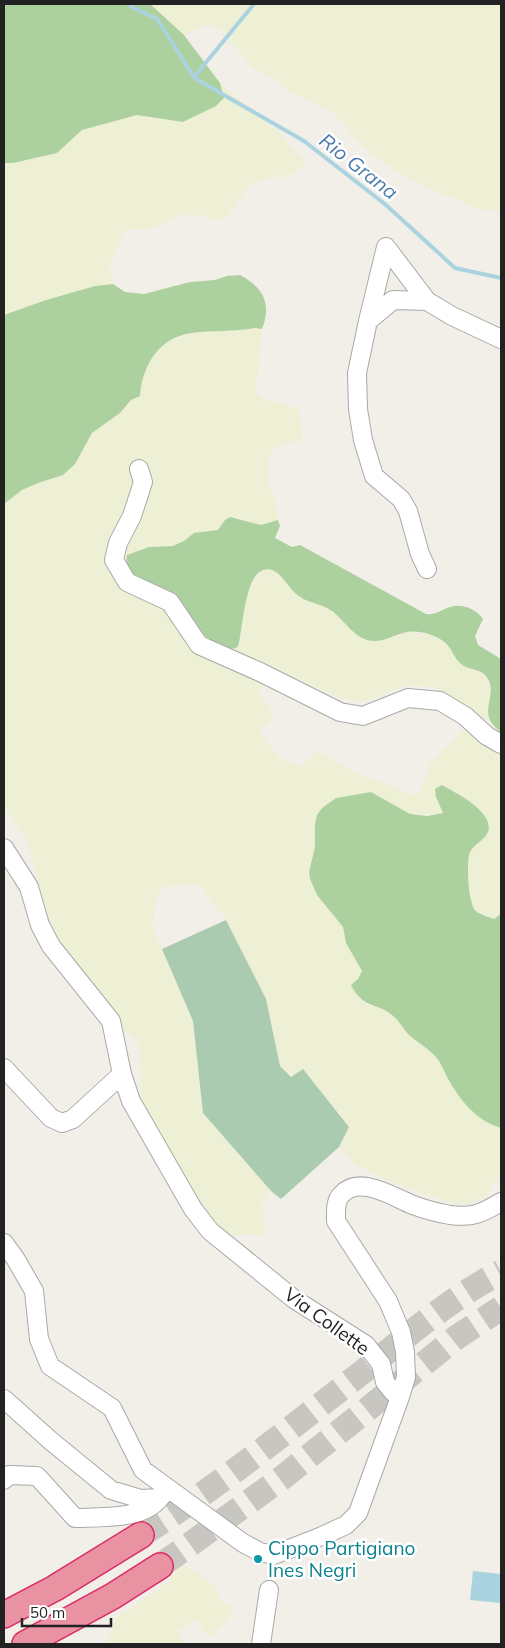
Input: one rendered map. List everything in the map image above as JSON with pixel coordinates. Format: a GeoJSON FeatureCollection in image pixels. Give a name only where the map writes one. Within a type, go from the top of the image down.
{"type":"FeatureCollection","features":[{"type":"Feature","properties":{"kind":"highway"},"geometry":{"type":"LineString","coordinates":[[4,1615],[62,1583],[141,1535]]}},
{"type":"Feature","properties":{"kind":"highway"},"geometry":{"type":"LineString","coordinates":[[25,1644],[113,1596],[160,1566]]}},
{"type":"Feature","properties":{"kind":"street"},"geometry":{"type":"LineString","coordinates":[[427,569],[420,554],[408,511],[401,499],[374,476],[363,440],[358,409],[358,373],[368,321],[386,247],[427,301],[452,316],[501,339]]}},
{"type":"Feature","properties":{"kind":"street"},"geometry":{"type":"LineString","coordinates":[[377,288],[393,300],[427,301]]}},
{"type":"Feature","properties":{"kind":"street"},"geometry":{"type":"LineString","coordinates":[[368,321],[393,300]]}},
{"type":"Feature","properties":{"kind":"street"},"geometry":{"type":"LineString","coordinates":[[139,469],[142,482],[132,516],[118,543],[114,560],[127,582],[170,602],[200,645],[260,672],[340,712],[363,716],[408,698],[440,700],[465,716],[487,736],[501,744]]}},
{"type":"Feature","properties":{"kind":"street","name":"Via Collette"},"geometry":{"type":"LineString","coordinates":[[4,848],[29,887],[40,924],[51,946],[111,1021],[122,1074],[131,1101],[193,1209],[210,1231],[294,1299],[366,1345],[381,1364],[385,1382],[393,1392],[400,1396]]}},
{"type":"Feature","properties":{"kind":"street"},"geometry":{"type":"LineString","coordinates":[[4,1068],[51,1118],[62,1123],[73,1118],[122,1074]]}},
{"type":"Feature","properties":{"kind":"street"},"geometry":{"type":"LineString","coordinates":[[4,1243],[34,1291],[39,1339],[50,1366],[112,1408],[143,1470],[164,1493],[243,1543],[260,1552],[274,1555],[346,1525],[358,1513],[406,1377],[405,1352],[401,1332],[388,1301],[336,1221],[336,1206],[340,1195],[355,1186],[372,1188],[416,1206],[450,1215],[479,1215],[501,1202]]}},
{"type":"Feature","properties":{"kind":"street"},"geometry":{"type":"LineString","coordinates":[[4,1399],[110,1490],[141,1500],[164,1493]]}},
{"type":"Feature","properties":{"kind":"street"},"geometry":{"type":"LineString","coordinates":[[4,1480],[9,1475],[38,1476],[75,1518],[138,1513],[154,1506],[164,1493]]}},
{"type":"Feature","properties":{"kind":"street"},"geometry":{"type":"LineString","coordinates":[[261,1644],[269,1590]]}},
{"type":"Feature","properties":{"kind":"green space"},"geometry":{"type":"Polygon","coordinates":[[[4,4],[150,4],[184,35],[220,83],[224,98],[216,106],[183,122],[137,115],[82,130],[57,153],[13,163],[4,163],[4,4]]]}},
{"type":"Feature","properties":{"kind":"green space"},"geometry":{"type":"Polygon","coordinates":[[[150,4],[501,4],[501,212],[478,209],[412,181],[370,153],[335,114],[289,92],[276,80],[253,68],[220,30],[212,26],[203,26],[184,35],[150,4]]]}},
{"type":"Feature","properties":{"kind":"green space"},"geometry":{"type":"Polygon","coordinates":[[[220,83],[279,133],[306,162],[292,175],[267,179],[251,185],[224,220],[182,214],[151,229],[125,229],[110,264],[113,284],[95,286],[46,300],[4,315],[4,163],[57,153],[82,130],[137,115],[183,122],[216,106],[224,98],[220,83]]]}},
{"type":"Feature","properties":{"kind":"green space"},"geometry":{"type":"Polygon","coordinates":[[[240,275],[255,285],[263,297],[266,312],[262,329],[192,333],[170,340],[154,355],[149,364],[144,374],[140,396],[131,400],[120,413],[92,433],[75,464],[63,475],[22,490],[4,504],[4,315],[46,300],[95,286],[113,284],[125,292],[144,294],[190,282],[240,275]]]}},
{"type":"Feature","properties":{"kind":"green space"},"geometry":{"type":"Polygon","coordinates":[[[262,329],[256,393],[263,399],[298,408],[303,440],[278,445],[272,450],[268,459],[268,486],[275,498],[278,520],[261,525],[236,517],[225,520],[218,530],[200,532],[173,546],[155,546],[132,552],[127,555],[126,562],[128,568],[173,597],[202,633],[217,644],[240,641],[247,596],[260,572],[265,569],[282,576],[298,596],[331,610],[354,631],[385,640],[407,632],[432,635],[447,645],[460,664],[471,670],[482,672],[487,676],[491,694],[488,712],[490,723],[436,688],[408,685],[364,702],[340,698],[275,670],[257,691],[275,716],[259,731],[278,756],[299,767],[318,751],[358,774],[411,795],[420,792],[428,772],[428,766],[468,726],[501,750],[501,914],[494,919],[476,911],[471,904],[468,875],[468,858],[471,850],[488,832],[489,822],[464,797],[443,785],[436,797],[443,813],[435,815],[410,814],[371,792],[336,798],[322,808],[317,815],[315,847],[309,872],[317,895],[343,927],[346,943],[362,971],[358,979],[351,985],[355,993],[360,1000],[368,1005],[377,1006],[393,1015],[415,1040],[434,1055],[493,1125],[501,1128],[501,1175],[492,1183],[488,1194],[469,1204],[448,1202],[400,1186],[357,1166],[339,1147],[349,1126],[303,1069],[291,1077],[280,1066],[266,999],[226,920],[201,887],[190,884],[167,887],[161,891],[155,902],[153,927],[193,1021],[203,1113],[271,1191],[262,1202],[266,1230],[262,1235],[245,1234],[240,1236],[228,1235],[222,1232],[212,1218],[204,1213],[158,1134],[142,1102],[140,1051],[136,1040],[118,1025],[113,1009],[61,946],[48,917],[28,844],[4,808],[4,504],[22,490],[62,475],[75,464],[92,433],[120,413],[131,400],[140,396],[144,371],[158,349],[168,341],[193,333],[262,329]]]}},
{"type":"Feature","properties":{"kind":"green space"},"geometry":{"type":"Polygon","coordinates":[[[230,517],[261,525],[278,520],[280,526],[275,538],[292,547],[300,545],[426,614],[433,614],[455,606],[477,612],[483,619],[475,636],[478,645],[501,659],[501,732],[493,725],[489,718],[491,689],[485,675],[461,664],[446,644],[434,636],[408,632],[381,640],[372,641],[362,638],[332,611],[299,596],[277,573],[268,569],[263,570],[257,575],[248,593],[238,647],[228,648],[198,630],[172,596],[140,580],[128,569],[127,555],[149,547],[173,546],[184,541],[194,533],[218,530],[225,520],[230,517]]]}},
{"type":"Feature","properties":{"kind":"green space"},"geometry":{"type":"Polygon","coordinates":[[[442,785],[473,804],[486,817],[489,825],[487,835],[470,852],[468,873],[471,900],[476,911],[494,919],[501,914],[501,1128],[483,1120],[469,1108],[452,1085],[435,1056],[409,1035],[394,1017],[386,1011],[364,1001],[355,993],[351,985],[358,979],[362,971],[346,943],[343,927],[317,895],[310,879],[309,872],[315,847],[317,815],[322,808],[336,798],[371,792],[410,814],[427,816],[443,813],[436,797],[435,789],[442,785]]]}},
{"type":"Feature","properties":{"kind":"green space"},"geometry":{"type":"Polygon","coordinates":[[[226,920],[266,999],[280,1066],[291,1077],[303,1069],[349,1127],[339,1147],[281,1199],[271,1191],[203,1113],[193,1021],[162,949],[226,920]]]}},
{"type":"Feature","properties":{"kind":"green space"},"geometry":{"type":"Polygon","coordinates":[[[173,1560],[196,1571],[215,1587],[221,1600],[232,1608],[229,1618],[210,1638],[196,1620],[177,1631],[184,1644],[104,1644],[112,1632],[115,1618],[172,1580],[165,1567],[173,1560]]]}},
{"type":"Feature","properties":{"kind":"water"},"geometry":{"type":"Polygon","coordinates":[[[473,1571],[501,1574],[501,1603],[470,1600],[473,1571]]]}},
{"type":"Feature","properties":{"kind":"waterway","name":"Rio Grana"},"geometry":{"type":"LineString","coordinates":[[130,4],[132,7],[157,19],[194,77],[198,80],[304,141],[386,205],[455,268],[501,278]]}},
{"type":"Feature","properties":{"kind":"waterway","name":"Rio Grana"},"geometry":{"type":"LineString","coordinates":[[194,77],[254,4]]}},
{"type":"Feature","properties":{"kind":"tunnel"},"geometry":{"type":"LineString","coordinates":[[141,1535],[170,1517],[252,1458],[446,1306],[501,1272]]}},
{"type":"Feature","properties":{"kind":"tunnel"},"geometry":{"type":"LineString","coordinates":[[160,1566],[282,1478],[457,1337],[501,1308]]}},
{"type":"Feature","properties":{"kind":"place","name":"Cippo Partigiano Ines Negri"},"geometry":{"type":"Point","coordinates":[258,1559]}}]}
